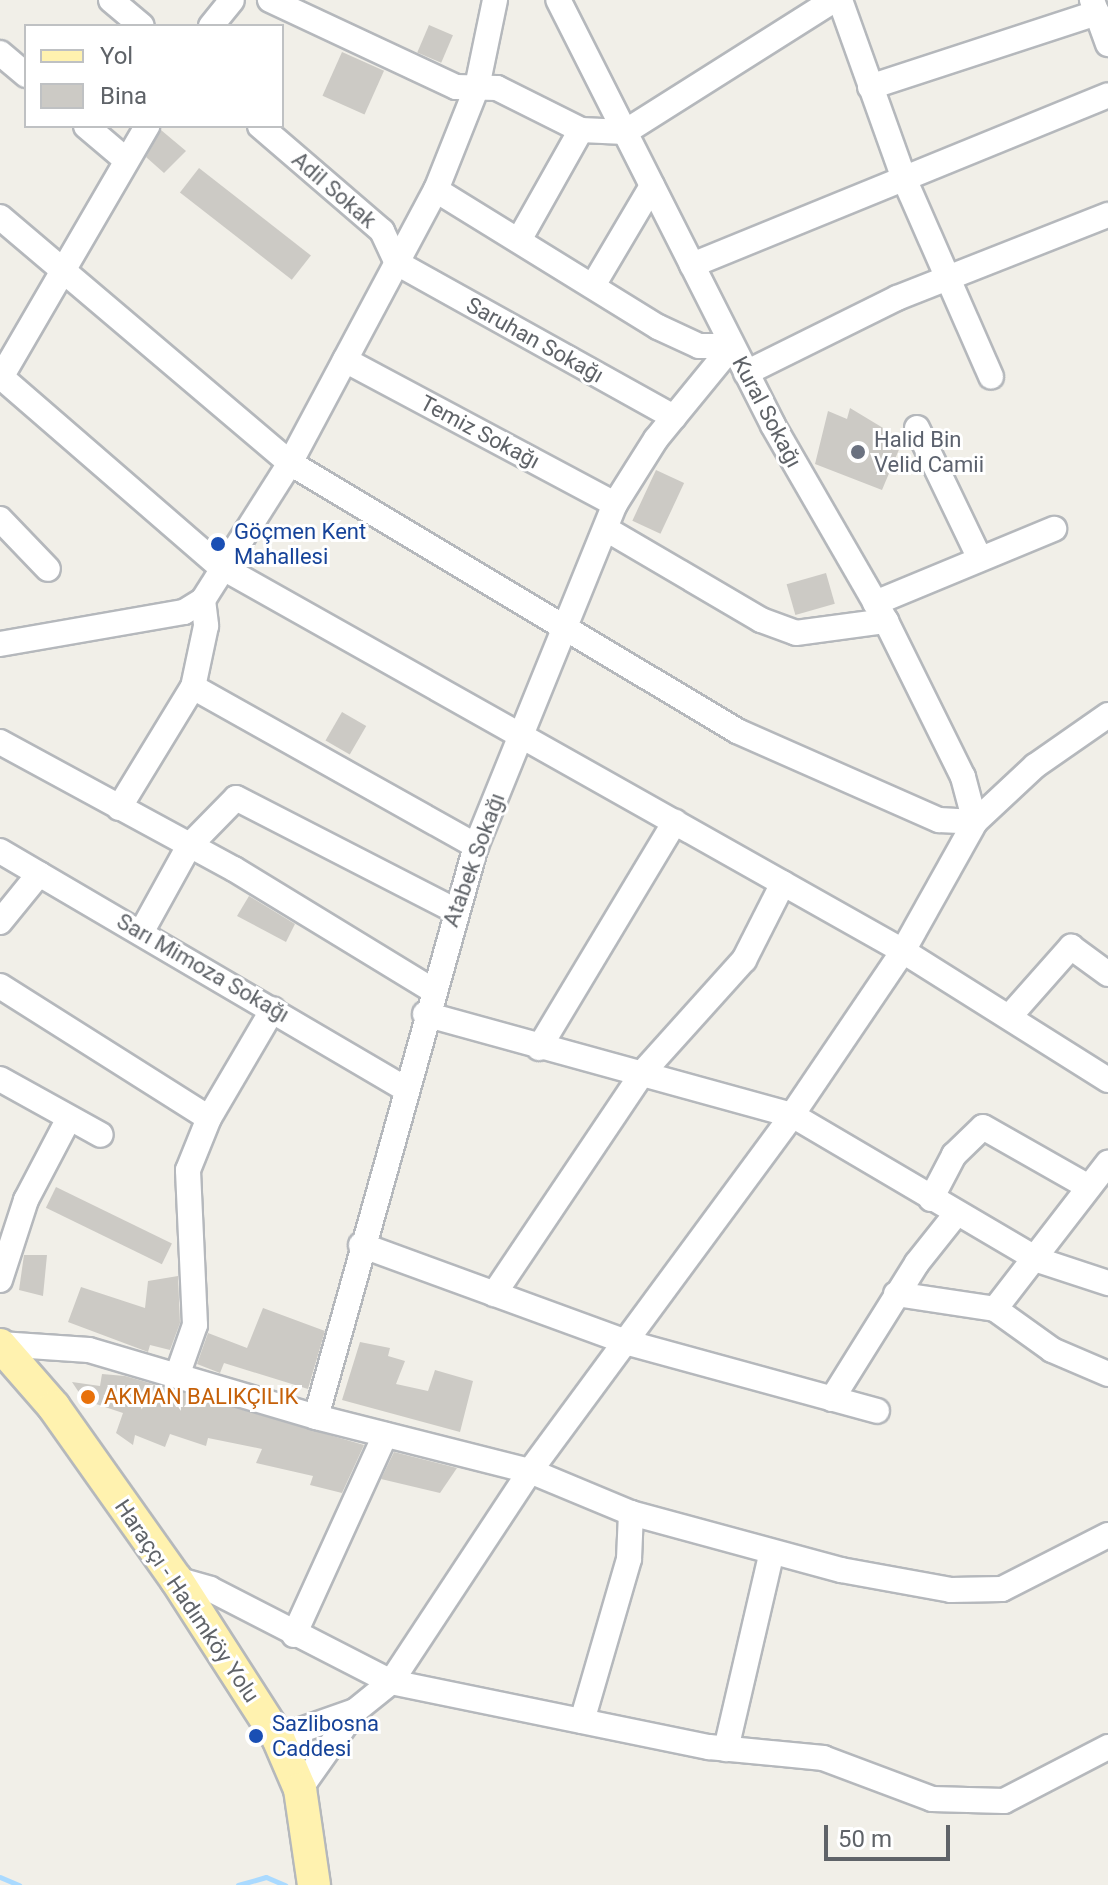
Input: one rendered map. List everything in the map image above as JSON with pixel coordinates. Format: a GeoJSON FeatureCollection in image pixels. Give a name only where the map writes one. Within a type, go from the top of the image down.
{"type":"FeatureCollection","features":[{"type":"Feature","properties":{"kind":"main road","name":"Haraççı - Hadımköy Yolu"},"geometry":{"type":"LineString","coordinates":[[0,1344],[54,1407],[176,1579],[278,1738],[300,1789],[313,1871]]}},
{"type":"Feature","properties":{"kind":"street"},"geometry":{"type":"LineString","coordinates":[[111,0],[140,24]]}},
{"type":"Feature","properties":{"kind":"street"},"geometry":{"type":"LineString","coordinates":[[213,24],[232,0]]}},
{"type":"Feature","properties":{"kind":"street"},"geometry":{"type":"LineString","coordinates":[[270,0],[456,87],[497,88],[581,130],[625,132],[837,0],[945,280],[991,376]]}},
{"type":"Feature","properties":{"kind":"street"},"geometry":{"type":"LineString","coordinates":[[0,644],[184,612],[203,600],[226,569],[290,463],[436,190],[477,87],[495,0]]}},
{"type":"Feature","properties":{"kind":"street","name":"Kural Sokağı"},"geometry":{"type":"LineString","coordinates":[[558,0],[746,373],[880,612],[963,777],[975,822]]}},
{"type":"Feature","properties":{"kind":"street"},"geometry":{"type":"LineString","coordinates":[[870,87],[1094,6],[1108,44]]}},
{"type":"Feature","properties":{"kind":"street"},"geometry":{"type":"LineString","coordinates":[[0,53],[24,73]]}},
{"type":"Feature","properties":{"kind":"street"},"geometry":{"type":"LineString","coordinates":[[692,265],[903,176],[1108,95]]}},
{"type":"Feature","properties":{"kind":"street"},"geometry":{"type":"LineString","coordinates":[[88,128],[126,160]]}},
{"type":"Feature","properties":{"kind":"street"},"geometry":{"type":"LineString","coordinates":[[146,128],[0,377],[226,569],[903,951],[1108,1080]]}},
{"type":"Feature","properties":{"kind":"street","name":"Adil Sokak"},"geometry":{"type":"LineString","coordinates":[[262,128],[382,231],[397,263]]}},
{"type":"Feature","properties":{"kind":"street"},"geometry":{"type":"LineString","coordinates":[[519,240],[581,130]]}},
{"type":"Feature","properties":{"kind":"street"},"geometry":{"type":"LineString","coordinates":[[594,284],[652,186]]}},
{"type":"Feature","properties":{"kind":"street"},"geometry":{"type":"LineString","coordinates":[[436,190],[699,346],[732,346]]}},
{"type":"Feature","properties":{"kind":"street"},"geometry":{"type":"LineString","coordinates":[[746,373],[945,280],[1108,215]]}},
{"type":"Feature","properties":{"kind":"street"},"geometry":{"type":"LineString","coordinates":[[0,217],[63,274],[290,463],[737,731],[939,820],[975,822]]}},
{"type":"Feature","properties":{"kind":"street","name":"Saruhan Sokağı"},"geometry":{"type":"LineString","coordinates":[[397,263],[674,417]]}},
{"type":"Feature","properties":{"kind":"street","name":"Atabek Sokağı"},"geometry":{"type":"LineString","coordinates":[[316,1417],[404,1088],[454,910],[476,846],[615,504],[674,417],[732,346]]}},
{"type":"Feature","properties":{"kind":"street","name":"Temiz Sokağı"},"geometry":{"type":"LineString","coordinates":[[345,360],[615,504]]}},
{"type":"Feature","properties":{"kind":"street"},"geometry":{"type":"LineString","coordinates":[[917,428],[980,559]]}},
{"type":"Feature","properties":{"kind":"street"},"geometry":{"type":"LineString","coordinates":[[0,519],[48,569]]}},
{"type":"Feature","properties":{"kind":"street"},"geometry":{"type":"LineString","coordinates":[[606,529],[761,620],[796,633],[880,612],[980,559],[1054,529]]}},
{"type":"Feature","properties":{"kind":"street"},"geometry":{"type":"LineString","coordinates":[[119,808],[193,687],[206,626],[203,600]]}},
{"type":"Feature","properties":{"kind":"street"},"geometry":{"type":"LineString","coordinates":[[193,687],[476,846]]}},
{"type":"Feature","properties":{"kind":"street"},"geometry":{"type":"LineString","coordinates":[[300,1789],[355,1711],[391,1682],[530,1471],[629,1343],[792,1115],[903,951],[975,822],[1035,766],[1108,715]]}},
{"type":"Feature","properties":{"kind":"street"},"geometry":{"type":"LineString","coordinates":[[0,742],[189,846],[432,990]]}},
{"type":"Feature","properties":{"kind":"street"},"geometry":{"type":"LineString","coordinates":[[142,931],[189,846],[236,798],[454,910]]}},
{"type":"Feature","properties":{"kind":"street"},"geometry":{"type":"LineString","coordinates":[[539,1048],[675,822]]}},
{"type":"Feature","properties":{"kind":"street","name":"Sarı Mimoza Sokağı"},"geometry":{"type":"LineString","coordinates":[[0,851],[142,931],[404,1088]]}},
{"type":"Feature","properties":{"kind":"street"},"geometry":{"type":"LineString","coordinates":[[0,922],[39,874]]}},
{"type":"Feature","properties":{"kind":"street"},"geometry":{"type":"LineString","coordinates":[[494,1294],[643,1072],[744,960],[783,883]]}},
{"type":"Feature","properties":{"kind":"street"},"geometry":{"type":"LineString","coordinates":[[1009,1017],[1071,947],[1108,974]]}},
{"type":"Feature","properties":{"kind":"street"},"geometry":{"type":"LineString","coordinates":[[0,986],[209,1118]]}},
{"type":"Feature","properties":{"kind":"street"},"geometry":{"type":"LineString","coordinates":[[177,1376],[195,1325],[184,1199],[188,1170],[209,1118],[273,1009]]}},
{"type":"Feature","properties":{"kind":"street"},"geometry":{"type":"LineString","coordinates":[[425,1014],[539,1048],[643,1072],[792,1115],[1038,1260],[1108,1283]]}},
{"type":"Feature","properties":{"kind":"street"},"geometry":{"type":"LineString","coordinates":[[0,1079],[68,1120],[101,1135]]}},
{"type":"Feature","properties":{"kind":"street"},"geometry":{"type":"LineString","coordinates":[[0,1280],[26,1200],[68,1120]]}},
{"type":"Feature","properties":{"kind":"street"},"geometry":{"type":"LineString","coordinates":[[931,1199],[954,1155],[983,1127],[1087,1186]]}},
{"type":"Feature","properties":{"kind":"street"},"geometry":{"type":"LineString","coordinates":[[995,1309],[1038,1260],[1087,1186],[1108,1163]]}},
{"type":"Feature","properties":{"kind":"street"},"geometry":{"type":"LineString","coordinates":[[832,1399],[896,1294],[956,1214]]}},
{"type":"Feature","properties":{"kind":"street"},"geometry":{"type":"LineString","coordinates":[[361,1245],[629,1343],[877,1411]]}},
{"type":"Feature","properties":{"kind":"street"},"geometry":{"type":"LineString","coordinates":[[896,1294],[995,1309],[1052,1350],[1108,1374]]}},
{"type":"Feature","properties":{"kind":"street"},"geometry":{"type":"LineString","coordinates":[[0,1344],[89,1350],[316,1417],[530,1471],[631,1513],[772,1552],[951,1590],[1002,1589],[1108,1535]]}},
{"type":"Feature","properties":{"kind":"street"},"geometry":{"type":"LineString","coordinates":[[294,1635],[385,1435]]}},
{"type":"Feature","properties":{"kind":"street"},"geometry":{"type":"LineString","coordinates":[[582,1721],[629,1559],[631,1513]]}},
{"type":"Feature","properties":{"kind":"street"},"geometry":{"type":"LineString","coordinates":[[726,1749],[772,1552]]}},
{"type":"Feature","properties":{"kind":"street"},"geometry":{"type":"LineString","coordinates":[[176,1579],[210,1589],[294,1635],[391,1682],[726,1749],[823,1758],[932,1799],[1004,1801],[1108,1747]]}},
{"type":"Feature","properties":{"kind":"street"},"geometry":{"type":"LineString","coordinates":[[278,1738],[355,1711]]}},
{"type":"Feature","properties":{"kind":"building"},"geometry":{"type":"Polygon","coordinates":[[[429,25],[453,35],[441,63],[417,53],[429,25]]]}},
{"type":"Feature","properties":{"kind":"building"},"geometry":{"type":"Polygon","coordinates":[[[342,52],[384,71],[364,115],[322,96],[342,52]]]}},
{"type":"Feature","properties":{"kind":"building"},"geometry":{"type":"Polygon","coordinates":[[[161,130],[186,151],[164,173],[146,157],[161,130]]]}},
{"type":"Feature","properties":{"kind":"building"},"geometry":{"type":"Polygon","coordinates":[[[199,168],[311,255],[292,280],[180,192],[199,168]]]}},
{"type":"Feature","properties":{"kind":"building","name":"Halid Bin Velid Camii"},"geometry":{"type":"Polygon","coordinates":[[[850,408],[903,440],[882,490],[815,464],[828,411],[847,419],[850,408]]]}},
{"type":"Feature","properties":{"kind":"building"},"geometry":{"type":"Polygon","coordinates":[[[656,470],[684,483],[660,534],[632,521],[656,470]]]}},
{"type":"Feature","properties":{"kind":"building"},"geometry":{"type":"Polygon","coordinates":[[[826,573],[835,604],[795,615],[787,584],[826,573]]]}},
{"type":"Feature","properties":{"kind":"building"},"geometry":{"type":"Polygon","coordinates":[[[342,712],[366,726],[350,755],[326,741],[342,712]]]}},
{"type":"Feature","properties":{"kind":"building"},"geometry":{"type":"Polygon","coordinates":[[[249,896],[295,924],[286,942],[237,916],[249,896]]]}},
{"type":"Feature","properties":{"kind":"building"},"geometry":{"type":"Polygon","coordinates":[[[56,1187],[172,1244],[162,1264],[46,1208],[56,1187]]]}},
{"type":"Feature","properties":{"kind":"building"},"geometry":{"type":"Polygon","coordinates":[[[24,1255],[47,1255],[43,1296],[19,1290],[24,1255]]]}},
{"type":"Feature","properties":{"kind":"building"},"geometry":{"type":"Polygon","coordinates":[[[178,1276],[180,1323],[170,1350],[150,1345],[148,1352],[68,1322],[81,1287],[145,1308],[148,1281],[178,1276]]]}},
{"type":"Feature","properties":{"kind":"building"},"geometry":{"type":"Polygon","coordinates":[[[263,1308],[325,1331],[308,1389],[224,1363],[220,1373],[197,1364],[208,1333],[247,1348],[263,1308]]]}},
{"type":"Feature","properties":{"kind":"building"},"geometry":{"type":"Polygon","coordinates":[[[360,1342],[390,1348],[388,1356],[405,1361],[396,1384],[428,1391],[435,1370],[473,1381],[460,1432],[342,1400],[360,1342]]]}},
{"type":"Feature","properties":{"kind":"building"},"geometry":{"type":"Polygon","coordinates":[[[102,1374],[125,1376],[364,1445],[342,1493],[310,1485],[313,1476],[256,1463],[262,1449],[208,1438],[206,1446],[170,1434],[165,1447],[135,1435],[133,1445],[116,1433],[123,1413],[84,1400],[72,1382],[100,1386],[102,1374]]]}},
{"type":"Feature","properties":{"kind":"building"},"geometry":{"type":"Polygon","coordinates":[[[394,1452],[457,1468],[440,1493],[381,1479],[394,1452]]]}},
{"type":"Feature","properties":{"kind":"waterway"},"geometry":{"type":"LineString","coordinates":[[0,1877],[19,1885]]}},
{"type":"Feature","properties":{"kind":"waterway"},"geometry":{"type":"LineString","coordinates":[[238,1885],[266,1877],[285,1885]]}},
{"type":"Feature","properties":{"kind":"place","name":"Halid Bin Velid Camii"},"geometry":{"type":"Point","coordinates":[858,452]}},
{"type":"Feature","properties":{"kind":"place","name":"Göçmen Kent Mahallesi"},"geometry":{"type":"Point","coordinates":[218,544]}},
{"type":"Feature","properties":{"kind":"place","name":"AKMAN BALIKÇILIK"},"geometry":{"type":"Point","coordinates":[88,1397]}},
{"type":"Feature","properties":{"kind":"place","name":"Sazlibosna Caddesi"},"geometry":{"type":"Point","coordinates":[256,1736]}}]}
